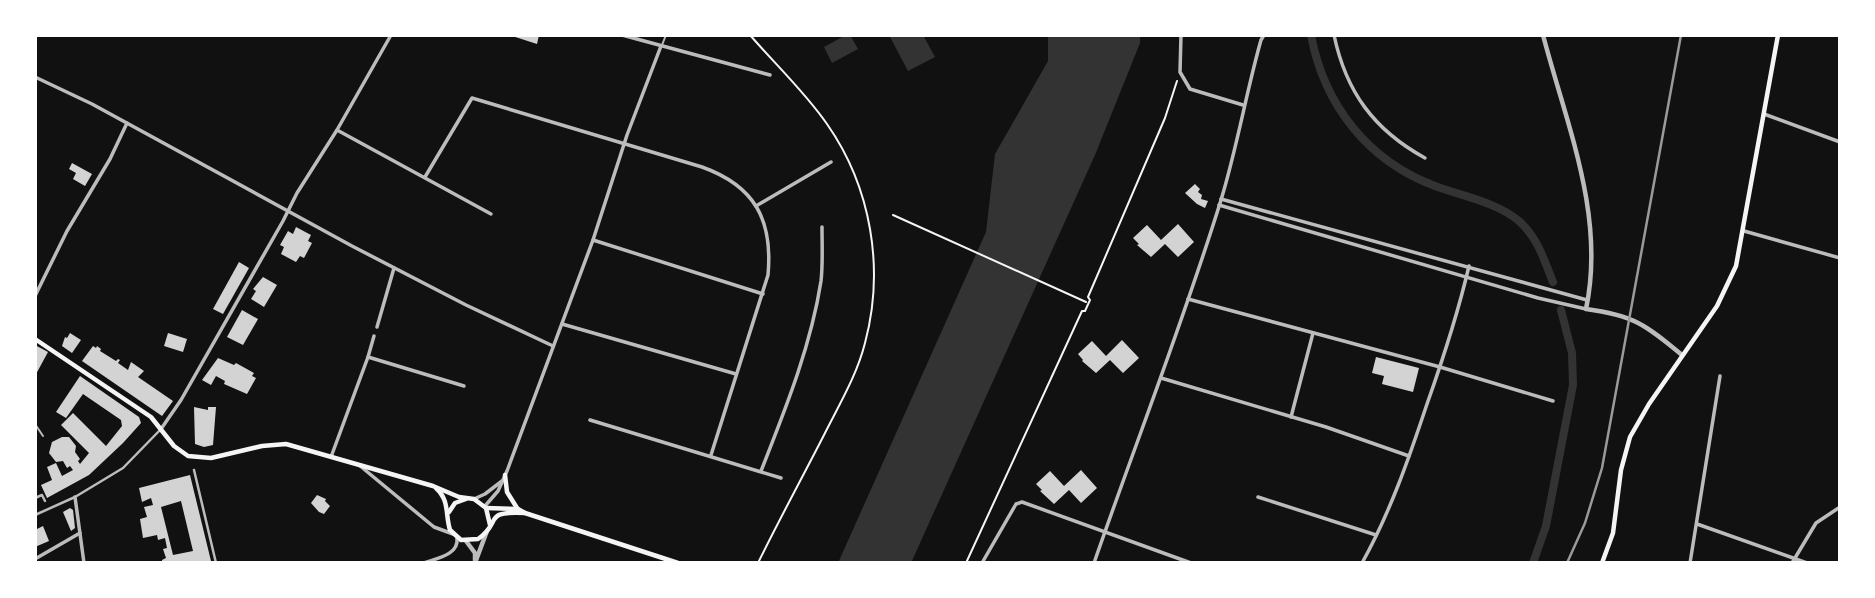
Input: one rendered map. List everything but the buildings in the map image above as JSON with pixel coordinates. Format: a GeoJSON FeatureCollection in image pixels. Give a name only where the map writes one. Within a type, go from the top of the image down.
{"type":"FeatureCollection","features":[{"type":"Feature","properties":{"kind":"main road"},"geometry":{"type":"LineString","coordinates":[[1602,563],[1613,533],[1627,445],[1641,416],[1712,313],[1730,283],[1736,266],[1778,35]]}},
{"type":"Feature","properties":{"kind":"main road"},"geometry":{"type":"LineString","coordinates":[[35,339],[147,414],[174,446],[193,457],[211,458],[286,444],[433,485],[474,499],[486,507],[518,509],[678,563]]}},
{"type":"Feature","properties":{"kind":"main road"},"geometry":{"type":"LineString","coordinates":[[504,477],[507,492],[518,509]]}},
{"type":"Feature","properties":{"kind":"main road"},"geometry":{"type":"LineString","coordinates":[[433,485],[445,497],[448,525],[455,536],[466,541],[478,539],[499,514],[525,513]]}},
{"type":"Feature","properties":{"kind":"main road"},"geometry":{"type":"LineString","coordinates":[[448,514],[455,503],[467,498]]}},
{"type":"Feature","properties":{"kind":"main road"},"geometry":{"type":"LineString","coordinates":[[486,507],[489,528]]}},
{"type":"Feature","properties":{"kind":"street"},"geometry":{"type":"LineString","coordinates":[[35,515],[75,497],[123,468],[161,429],[181,400],[288,209],[391,35]]}},
{"type":"Feature","properties":{"kind":"street"},"geometry":{"type":"LineString","coordinates":[[622,35],[771,75]]}},
{"type":"Feature","properties":{"kind":"street"},"geometry":{"type":"LineString","coordinates":[[1181,35],[1180,72],[1190,89],[1243,105]]}},
{"type":"Feature","properties":{"kind":"street"},"geometry":{"type":"LineString","coordinates":[[1094,563],[1161,378],[1221,199],[1243,105],[1264,35]]}},
{"type":"Feature","properties":{"kind":"street"},"geometry":{"type":"LineString","coordinates":[[1334,35],[1340,61],[1353,90],[1399,144],[1425,158]]}},
{"type":"Feature","properties":{"kind":"street"},"geometry":{"type":"LineString","coordinates":[[1543,35],[1586,197],[1590,241],[1586,309]]}},
{"type":"Feature","properties":{"kind":"street"},"geometry":{"type":"LineString","coordinates":[[486,507],[504,477],[593,240],[624,142],[662,46]]}},
{"type":"Feature","properties":{"kind":"street"},"geometry":{"type":"LineString","coordinates":[[35,77],[92,104],[394,268],[553,346]]}},
{"type":"Feature","properties":{"kind":"street"},"geometry":{"type":"LineString","coordinates":[[425,177],[472,98],[716,172],[742,189],[756,206],[769,239],[769,266],[764,294],[711,456]]}},
{"type":"Feature","properties":{"kind":"street"},"geometry":{"type":"LineString","coordinates":[[1764,114],[1840,142]]}},
{"type":"Feature","properties":{"kind":"street"},"geometry":{"type":"LineString","coordinates":[[35,296],[67,231],[110,159],[127,123]]}},
{"type":"Feature","properties":{"kind":"street"},"geometry":{"type":"LineString","coordinates":[[337,130],[491,214]]}},
{"type":"Feature","properties":{"kind":"street"},"geometry":{"type":"LineString","coordinates":[[756,206],[831,162]]}},
{"type":"Feature","properties":{"kind":"street"},"geometry":{"type":"LineString","coordinates":[[1221,199],[1588,301]]}},
{"type":"Feature","properties":{"kind":"street"},"geometry":{"type":"LineString","coordinates":[[1219,205],[1467,277],[1586,309],[1616,313],[1648,327],[1682,355]]}},
{"type":"Feature","properties":{"kind":"street"},"geometry":{"type":"LineString","coordinates":[[761,471],[786,409],[814,315],[821,279],[822,227]]}},
{"type":"Feature","properties":{"kind":"street"},"geometry":{"type":"LineString","coordinates":[[1744,231],[1840,258]]}},
{"type":"Feature","properties":{"kind":"street"},"geometry":{"type":"LineString","coordinates":[[593,240],[764,294]]}},
{"type":"Feature","properties":{"kind":"street"},"geometry":{"type":"LineString","coordinates":[[1362,563],[1410,456],[1440,367],[1469,266]]}},
{"type":"Feature","properties":{"kind":"street"},"geometry":{"type":"LineString","coordinates":[[377,327],[394,268]]}},
{"type":"Feature","properties":{"kind":"street"},"geometry":{"type":"LineString","coordinates":[[1188,299],[1440,367],[1553,401]]}},
{"type":"Feature","properties":{"kind":"street"},"geometry":{"type":"LineString","coordinates":[[562,324],[737,374]]}},
{"type":"Feature","properties":{"kind":"street"},"geometry":{"type":"LineString","coordinates":[[1290,417],[1312,332]]}},
{"type":"Feature","properties":{"kind":"street"},"geometry":{"type":"LineString","coordinates":[[331,457],[374,336]]}},
{"type":"Feature","properties":{"kind":"street"},"geometry":{"type":"LineString","coordinates":[[368,357],[464,386]]}},
{"type":"Feature","properties":{"kind":"street"},"geometry":{"type":"LineString","coordinates":[[1690,563],[1720,376]]}},
{"type":"Feature","properties":{"kind":"street"},"geometry":{"type":"LineString","coordinates":[[1161,378],[1410,456]]}},
{"type":"Feature","properties":{"kind":"street"},"geometry":{"type":"LineString","coordinates":[[590,421],[781,478]]}},
{"type":"Feature","properties":{"kind":"street"},"geometry":{"type":"LineString","coordinates":[[357,464],[434,527],[455,536],[457,544],[454,550],[424,563]]}},
{"type":"Feature","properties":{"kind":"street"},"geometry":{"type":"LineString","coordinates":[[194,470],[216,563]]}},
{"type":"Feature","properties":{"kind":"street"},"geometry":{"type":"LineString","coordinates":[[474,499],[485,494],[504,477]]}},
{"type":"Feature","properties":{"kind":"street"},"geometry":{"type":"LineString","coordinates":[[35,498],[42,495],[45,501]]}},
{"type":"Feature","properties":{"kind":"street"},"geometry":{"type":"LineString","coordinates":[[75,497],[84,563]]}},
{"type":"Feature","properties":{"kind":"street"},"geometry":{"type":"LineString","coordinates":[[1258,497],[1376,535]]}},
{"type":"Feature","properties":{"kind":"street"},"geometry":{"type":"LineString","coordinates":[[982,563],[1016,504],[1028,502],[1191,563]]}},
{"type":"Feature","properties":{"kind":"street"},"geometry":{"type":"LineString","coordinates":[[1793,561],[1816,523],[1840,507]]}},
{"type":"Feature","properties":{"kind":"street"},"geometry":{"type":"LineString","coordinates":[[1698,524],[1793,561],[1807,563]]}},
{"type":"Feature","properties":{"kind":"street"},"geometry":{"type":"LineString","coordinates":[[476,563],[489,528]]}},
{"type":"Feature","properties":{"kind":"street"},"geometry":{"type":"LineString","coordinates":[[35,559],[80,533]]}},
{"type":"Feature","properties":{"kind":"street"},"geometry":{"type":"LineString","coordinates":[[466,541],[475,553],[476,563]]}},
{"type":"Feature","properties":{"kind":"lane"},"geometry":{"type":"LineString","coordinates":[[662,46],[666,35]]}},
{"type":"Feature","properties":{"kind":"lane"},"geometry":{"type":"LineString","coordinates":[[35,424],[43,436]]}},
{"type":"Feature","properties":{"kind":"path"},"geometry":{"type":"LineString","coordinates":[[750,35],[815,109],[838,143],[870,220],[874,264],[870,321],[851,383],[758,563]]}},
{"type":"Feature","properties":{"kind":"path"},"geometry":{"type":"LineString","coordinates":[[966,563],[1082,311],[1085,311],[1090,300],[1087,297],[1165,118],[1180,72]]}},
{"type":"Feature","properties":{"kind":"path"},"geometry":{"type":"LineString","coordinates":[[893,215],[1086,302]]}},
{"type":"Feature","properties":{"kind":"shaded area"},"geometry":{"type":"Polygon","coordinates":[[[850,35],[858,49],[832,63],[824,47],[850,35]]]}},
{"type":"Feature","properties":{"kind":"shaded area"},"geometry":{"type":"Polygon","coordinates":[[[889,35],[923,35],[935,57],[908,71],[889,35]]]}},
{"type":"Feature","properties":{"kind":"shaded area"},"geometry":{"type":"Polygon","coordinates":[[[1048,35],[1140,35],[1140,43],[1095,155],[911,563],[838,563],[986,232],[995,154],[1048,61],[1048,35]]]}},
{"type":"Feature","properties":{"kind":"waterway"},"geometry":{"type":"LineString","coordinates":[[1311,35],[1326,85],[1338,107],[1370,146],[1411,175],[1510,214],[1526,228],[1536,242],[1553,282]]}},
{"type":"Feature","properties":{"kind":"waterway"},"geometry":{"type":"LineString","coordinates":[[1533,563],[1546,526],[1573,385],[1572,353],[1561,310]]}},
{"type":"Feature","properties":{"kind":"railway"},"geometry":{"type":"LineString","coordinates":[[1567,563],[1585,523],[1602,468],[1681,35]]}}]}
